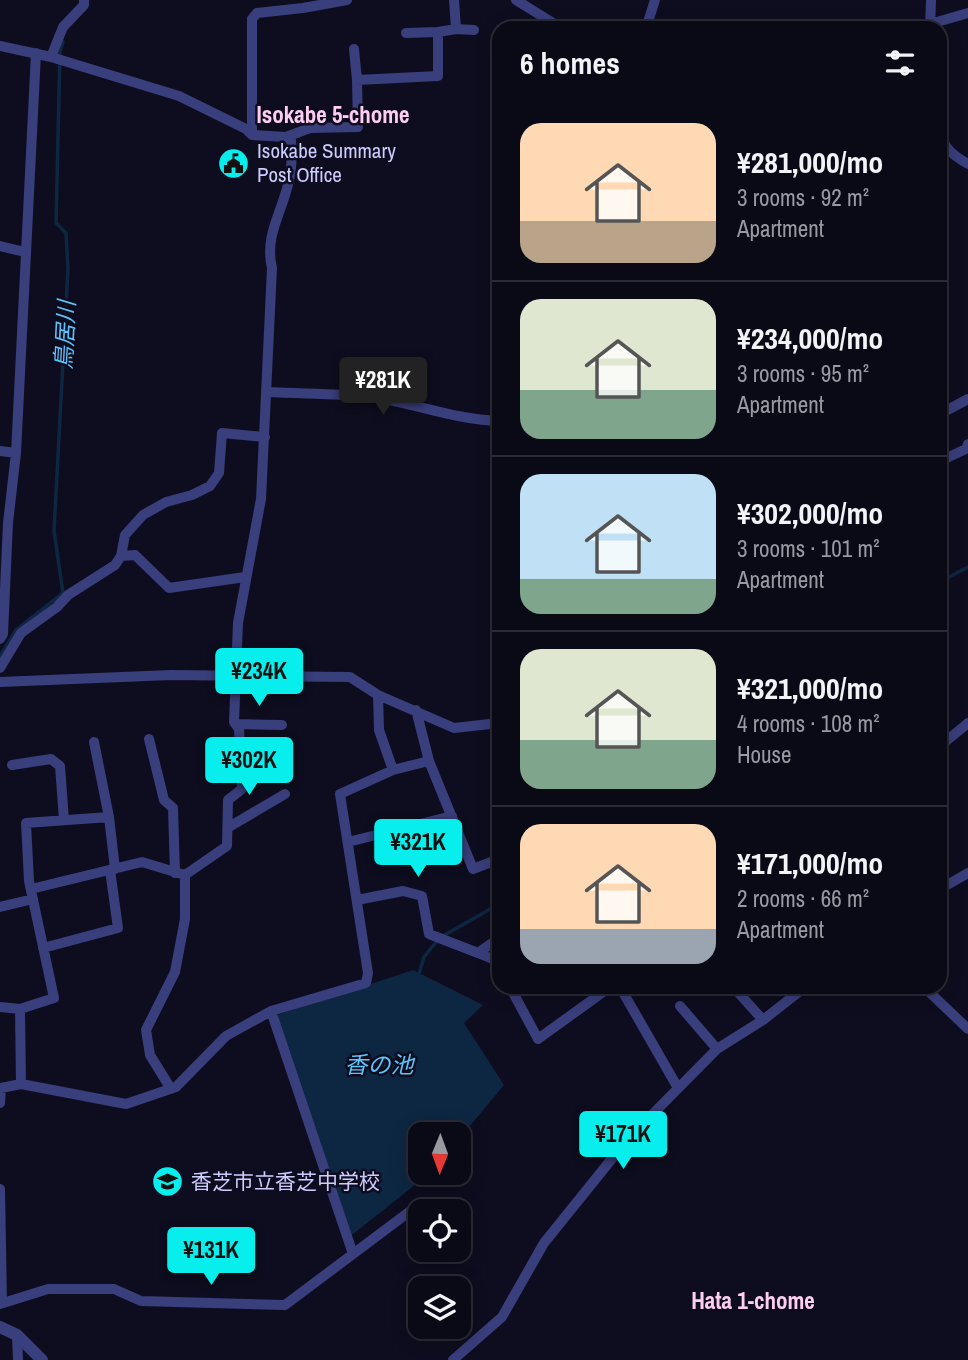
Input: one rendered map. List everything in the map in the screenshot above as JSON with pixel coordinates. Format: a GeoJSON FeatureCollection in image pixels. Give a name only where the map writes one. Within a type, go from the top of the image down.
{"type":"FeatureCollection","features":[{"type":"Feature","properties":{"kind":"street"},"geometry":{"type":"LineString","coordinates":[[51,57],[64,27],[84,5],[84,0]]}},
{"type":"Feature","properties":{"kind":"street"},"geometry":{"type":"LineString","coordinates":[[252,135],[253,19],[257,13],[292,5],[347,0]]}},
{"type":"Feature","properties":{"kind":"street"},"geometry":{"type":"LineString","coordinates":[[454,0],[456,29]]}},
{"type":"Feature","properties":{"kind":"street"},"geometry":{"type":"LineString","coordinates":[[516,0],[550,21]]}},
{"type":"Feature","properties":{"kind":"street"},"geometry":{"type":"LineString","coordinates":[[648,21],[654,0]]}},
{"type":"Feature","properties":{"kind":"street"},"geometry":{"type":"LineString","coordinates":[[930,21],[931,0]]}},
{"type":"Feature","properties":{"kind":"street"},"geometry":{"type":"LineString","coordinates":[[945,21],[968,13]]}},
{"type":"Feature","properties":{"kind":"street"},"geometry":{"type":"LineString","coordinates":[[406,33],[474,30]]}},
{"type":"Feature","properties":{"kind":"street"},"geometry":{"type":"LineString","coordinates":[[358,80],[438,76],[438,32]]}},
{"type":"Feature","properties":{"kind":"street"},"geometry":{"type":"LineString","coordinates":[[0,46],[51,57],[179,96],[246,129],[252,135],[286,137],[310,128],[358,127],[358,80],[354,49]]}},
{"type":"Feature","properties":{"kind":"street"},"geometry":{"type":"LineString","coordinates":[[0,639],[3,634],[4,533],[16,453],[36,53]]}},
{"type":"Feature","properties":{"kind":"street"},"geometry":{"type":"LineString","coordinates":[[0,907],[112,869],[142,863],[180,874],[227,846],[228,800],[242,789],[239,729],[236,724],[237,623],[261,499],[268,392],[272,268],[269,256],[270,236],[289,181],[291,141],[286,137]]}},
{"type":"Feature","properties":{"kind":"street"},"geometry":{"type":"LineString","coordinates":[[947,149],[951,155],[968,164]]}},
{"type":"Feature","properties":{"kind":"street"},"geometry":{"type":"LineString","coordinates":[[0,246],[25,252]]}},
{"type":"Feature","properties":{"kind":"street"},"geometry":{"type":"LineString","coordinates":[[268,392],[372,397],[447,415],[492,420]]}},
{"type":"Feature","properties":{"kind":"street"},"geometry":{"type":"LineString","coordinates":[[947,410],[968,399]]}},
{"type":"Feature","properties":{"kind":"street"},"geometry":{"type":"LineString","coordinates":[[0,668],[21,633],[58,607],[68,595],[116,565],[121,556],[125,535],[143,515],[166,502],[192,495],[209,486],[219,473],[222,433],[265,437]]}},
{"type":"Feature","properties":{"kind":"street"},"geometry":{"type":"LineString","coordinates":[[947,458],[966,449],[968,443]]}},
{"type":"Feature","properties":{"kind":"street"},"geometry":{"type":"LineString","coordinates":[[0,451],[16,453]]}},
{"type":"Feature","properties":{"kind":"street"},"geometry":{"type":"LineString","coordinates":[[121,556],[135,555],[169,588],[245,578]]}},
{"type":"Feature","properties":{"kind":"street"},"geometry":{"type":"LineString","coordinates":[[0,682],[171,675],[350,677],[378,695],[454,728],[492,724]]}},
{"type":"Feature","properties":{"kind":"street"},"geometry":{"type":"LineString","coordinates":[[378,695],[379,730],[393,770]]}},
{"type":"Feature","properties":{"kind":"street"},"geometry":{"type":"LineString","coordinates":[[416,710],[429,761],[473,869],[492,862]]}},
{"type":"Feature","properties":{"kind":"street"},"geometry":{"type":"LineString","coordinates":[[947,740],[968,723]]}},
{"type":"Feature","properties":{"kind":"street"},"geometry":{"type":"LineString","coordinates":[[236,724],[282,724]]}},
{"type":"Feature","properties":{"kind":"street"},"geometry":{"type":"LineString","coordinates":[[149,739],[164,800],[173,808],[185,919],[175,972],[146,1030],[150,1055],[171,1089]]}},
{"type":"Feature","properties":{"kind":"street"},"geometry":{"type":"LineString","coordinates":[[43,948],[118,928],[109,817],[94,742]]}},
{"type":"Feature","properties":{"kind":"street"},"geometry":{"type":"LineString","coordinates":[[240,752],[281,751]]}},
{"type":"Feature","properties":{"kind":"street"},"geometry":{"type":"LineString","coordinates":[[12,765],[51,759],[60,766],[64,820]]}},
{"type":"Feature","properties":{"kind":"street"},"geometry":{"type":"LineString","coordinates":[[0,1102],[1,1088],[21,1084],[125,1104],[171,1089],[226,1036],[271,1012],[366,983],[369,973],[341,794],[393,770],[429,761]]}},
{"type":"Feature","properties":{"kind":"street"},"geometry":{"type":"LineString","coordinates":[[229,827],[285,794]]}},
{"type":"Feature","properties":{"kind":"street"},"geometry":{"type":"LineString","coordinates":[[348,842],[452,816]]}},
{"type":"Feature","properties":{"kind":"street"},"geometry":{"type":"LineString","coordinates":[[0,1007],[20,1009],[54,998],[32,894],[26,823],[109,817]]}},
{"type":"Feature","properties":{"kind":"street"},"geometry":{"type":"LineString","coordinates":[[947,885],[968,873]]}},
{"type":"Feature","properties":{"kind":"street"},"geometry":{"type":"LineString","coordinates":[[357,900],[404,891],[422,896],[429,934],[492,959]]}},
{"type":"Feature","properties":{"kind":"street"},"geometry":{"type":"LineString","coordinates":[[478,953],[492,943]]}},
{"type":"Feature","properties":{"kind":"street"},"geometry":{"type":"LineString","coordinates":[[514,994],[538,1039],[600,994]]}},
{"type":"Feature","properties":{"kind":"street"},"geometry":{"type":"LineString","coordinates":[[624,994],[678,1088]]}},
{"type":"Feature","properties":{"kind":"street"},"geometry":{"type":"LineString","coordinates":[[740,994],[763,1020]]}},
{"type":"Feature","properties":{"kind":"street"},"geometry":{"type":"LineString","coordinates":[[453,1360],[502,1317],[544,1243],[628,1140],[717,1049],[763,1020],[796,994]]}},
{"type":"Feature","properties":{"kind":"street"},"geometry":{"type":"LineString","coordinates":[[931,994],[968,1029]]}},
{"type":"Feature","properties":{"kind":"street"},"geometry":{"type":"LineString","coordinates":[[680,1006],[717,1049]]}},
{"type":"Feature","properties":{"kind":"street"},"geometry":{"type":"LineString","coordinates":[[20,1009],[21,1084]]}},
{"type":"Feature","properties":{"kind":"street"},"geometry":{"type":"LineString","coordinates":[[271,1012],[353,1254]]}},
{"type":"Feature","properties":{"kind":"street"},"geometry":{"type":"LineString","coordinates":[[0,1189],[1,1303],[48,1289],[114,1289],[141,1301],[285,1305],[408,1213]]}},
{"type":"Feature","properties":{"kind":"street"},"geometry":{"type":"LineString","coordinates":[[0,1327],[17,1335],[42,1360]]}},
{"type":"Feature","properties":{"kind":"street"},"geometry":{"type":"LineString","coordinates":[[17,1335],[18,1360]]}},
{"type":"Feature","properties":{"kind":"water","name":"香の池"},"geometry":{"type":"Polygon","coordinates":[[[413,970],[483,1005],[464,1023],[504,1085],[471,1125],[471,1122],[408,1122],[408,1185],[415,1185],[348,1238],[277,1015],[413,970]]]}},
{"type":"Feature","properties":{"kind":"waterway","name":"鳥居川"},"geometry":{"type":"LineString","coordinates":[[0,656],[16,630],[63,593],[54,531],[68,268],[66,233],[56,223],[60,51],[63,42]]}},
{"type":"Feature","properties":{"kind":"waterway"},"geometry":{"type":"LineString","coordinates":[[947,578],[968,567]]}},
{"type":"Feature","properties":{"kind":"waterway"},"geometry":{"type":"LineString","coordinates":[[443,936],[492,908]]}},
{"type":"Feature","properties":{"kind":"waterway"},"geometry":{"type":"LineString","coordinates":[[418,977],[424,957],[437,941]]}},
{"type":"Feature","properties":{"kind":"place","name":"Isokabe Summary Post Office"},"geometry":{"type":"Point","coordinates":[234,163]}},
{"type":"Feature","properties":{"kind":"place","name":"香芝市立香芝中学校"},"geometry":{"type":"Point","coordinates":[168,1182]}},
{"type":"Feature","properties":{"kind":"district","name":"Isokabe 5-chome"},"geometry":{"type":"Point","coordinates":[333,115]}},
{"type":"Feature","properties":{"kind":"district","name":"Hata 1-chome"},"geometry":{"type":"Point","coordinates":[753,1301]}}]}
